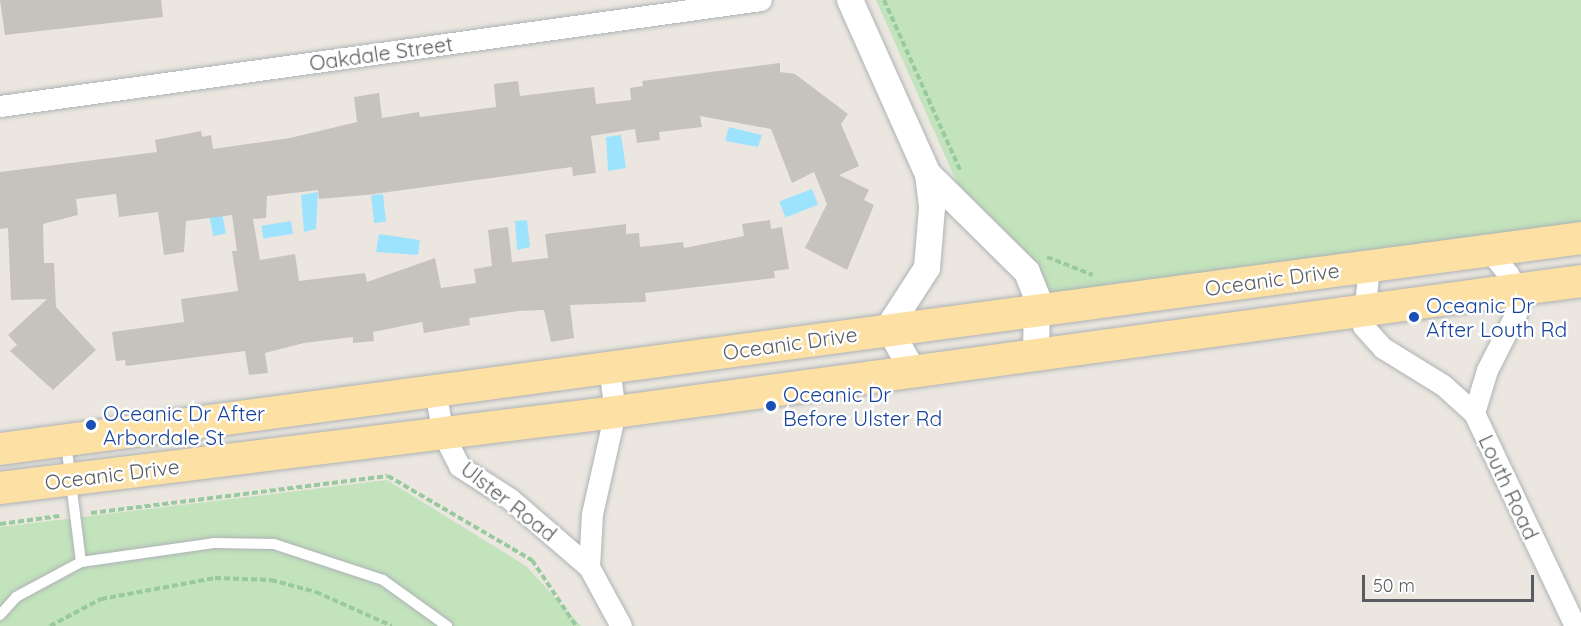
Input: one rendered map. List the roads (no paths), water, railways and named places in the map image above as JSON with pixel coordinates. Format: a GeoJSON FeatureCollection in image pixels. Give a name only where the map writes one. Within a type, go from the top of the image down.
{"type":"FeatureCollection","features":[{"type":"Feature","properties":{"kind":"main road","name":"Oceanic Drive"},"geometry":{"type":"LineString","coordinates":[[0,449],[1581,238]]}},
{"type":"Feature","properties":{"kind":"main road","name":"Oceanic Drive"},"geometry":{"type":"LineString","coordinates":[[0,488],[615,412],[1581,281]]}},
{"type":"Feature","properties":{"kind":"street","name":"Oakdale Street"},"geometry":{"type":"LineString","coordinates":[[0,106],[761,0]]}},
{"type":"Feature","properties":{"kind":"street"},"geometry":{"type":"LineString","coordinates":[[850,0],[928,174],[1027,272],[1038,310],[1036,355]]}},
{"type":"Feature","properties":{"kind":"street"},"geometry":{"type":"LineString","coordinates":[[913,372],[894,329],[898,306],[929,258],[928,174]]}},
{"type":"Feature","properties":{"kind":"street"},"geometry":{"type":"LineString","coordinates":[[1489,250],[1514,290]]}},
{"type":"Feature","properties":{"kind":"street"},"geometry":{"type":"LineString","coordinates":[[1362,310],[1369,266]]}},
{"type":"Feature","properties":{"kind":"street","name":"Louth Road"},"geometry":{"type":"LineString","coordinates":[[1474,413],[1487,370],[1517,311],[1514,290]]}},
{"type":"Feature","properties":{"kind":"street","name":"Louth Road"},"geometry":{"type":"LineString","coordinates":[[1362,310],[1363,326],[1383,348],[1443,385],[1474,413],[1575,626]]}},
{"type":"Feature","properties":{"kind":"street","name":"Ulster Road"},"geometry":{"type":"LineString","coordinates":[[589,567],[592,514],[615,412],[609,367]]}},
{"type":"Feature","properties":{"kind":"street","name":"Ulster Road"},"geometry":{"type":"LineString","coordinates":[[435,391],[443,434],[459,466],[509,498],[589,567],[621,626]]}},
{"type":"Feature","properties":{"kind":"lane"},"geometry":{"type":"LineString","coordinates":[[65,440],[81,562]]}},
{"type":"Feature","properties":{"kind":"lane"},"geometry":{"type":"LineString","coordinates":[[0,615],[16,597],[81,562],[214,543],[274,544],[383,580],[447,626]]}},
{"type":"Feature","properties":{"kind":"water"},"geometry":{"type":"Polygon","coordinates":[[[729,127],[762,135],[758,147],[725,141],[729,127]]]}},
{"type":"Feature","properties":{"kind":"water"},"geometry":{"type":"Polygon","coordinates":[[[621,135],[626,168],[608,171],[606,137],[621,135]]]}},
{"type":"Feature","properties":{"kind":"water"},"geometry":{"type":"Polygon","coordinates":[[[812,189],[818,205],[785,217],[779,202],[812,189]]]}},
{"type":"Feature","properties":{"kind":"water"},"geometry":{"type":"Polygon","coordinates":[[[318,192],[316,229],[304,232],[301,195],[318,192]]]}},
{"type":"Feature","properties":{"kind":"water"},"geometry":{"type":"Polygon","coordinates":[[[383,194],[386,222],[374,223],[371,195],[383,194]]]}},
{"type":"Feature","properties":{"kind":"water"},"geometry":{"type":"Polygon","coordinates":[[[221,208],[226,234],[213,236],[208,210],[221,208]]]}},
{"type":"Feature","properties":{"kind":"water"},"geometry":{"type":"Polygon","coordinates":[[[527,220],[530,247],[517,250],[515,221],[527,220]]]}},
{"type":"Feature","properties":{"kind":"water"},"geometry":{"type":"Polygon","coordinates":[[[291,221],[293,234],[263,239],[261,226],[291,221]]]}},
{"type":"Feature","properties":{"kind":"water"},"geometry":{"type":"Polygon","coordinates":[[[379,234],[420,240],[418,255],[376,252],[379,234]]]}},
{"type":"Feature","properties":{"kind":"place","name":"Oceanic Dr After Louth Rd"},"geometry":{"type":"Point","coordinates":[1414,317]}},
{"type":"Feature","properties":{"kind":"place","name":"Oceanic Dr Before Ulster Rd"},"geometry":{"type":"Point","coordinates":[771,406]}},
{"type":"Feature","properties":{"kind":"place","name":"Oceanic Dr After Arbordale St"},"geometry":{"type":"Point","coordinates":[91,425]}}]}
